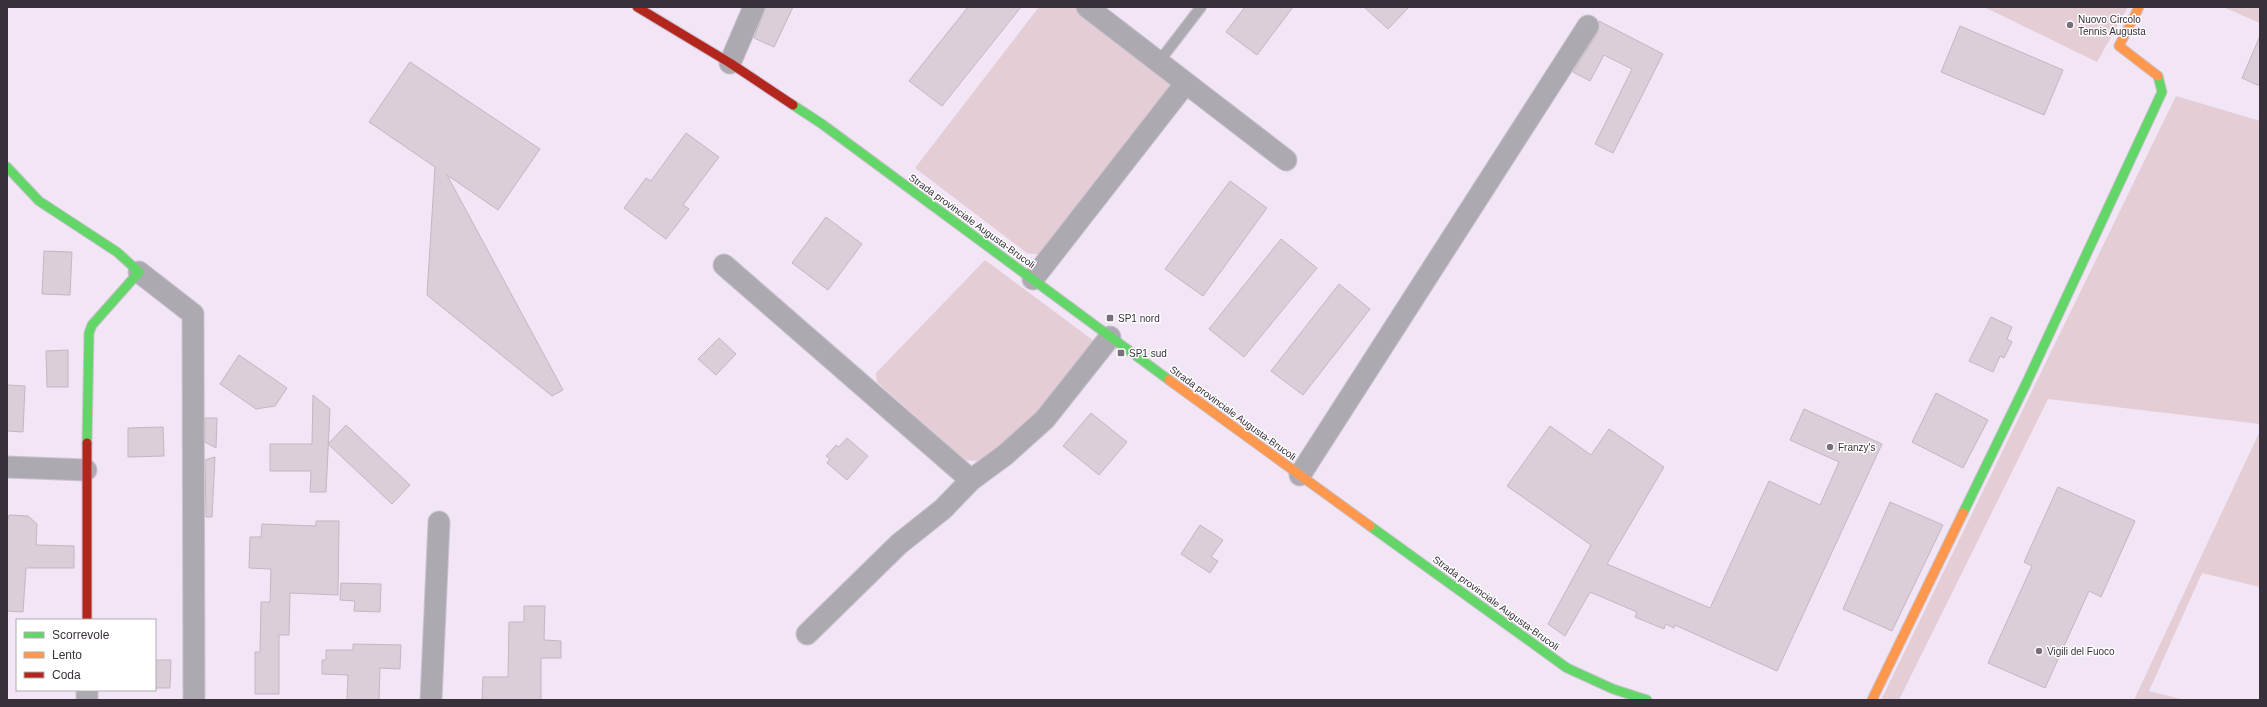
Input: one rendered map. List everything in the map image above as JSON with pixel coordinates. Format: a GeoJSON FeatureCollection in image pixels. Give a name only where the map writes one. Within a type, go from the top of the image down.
{"type":"FeatureCollection","features":[{"type":"Feature","properties":{"kind":"street","name":"Strada provinciale Augusta-Brucoli"},"geometry":{"type":"LineString","coordinates":[[637,7],[730,63],[822,124],[1300,475],[1567,668],[1613,689],[1646,700]]}},
{"type":"Feature","properties":{"kind":"street"},"geometry":{"type":"LineString","coordinates":[[730,63],[754,7]]}},
{"type":"Feature","properties":{"kind":"street"},"geometry":{"type":"LineString","coordinates":[[1087,7],[1185,84],[1286,160]]}},
{"type":"Feature","properties":{"kind":"street"},"geometry":{"type":"LineString","coordinates":[[1872,700],[2024,386],[2162,92],[2159,77],[2119,46],[2139,7]]}},
{"type":"Feature","properties":{"kind":"street"},"geometry":{"type":"LineString","coordinates":[[1300,475],[1588,26]]}},
{"type":"Feature","properties":{"kind":"street"},"geometry":{"type":"LineString","coordinates":[[1033,279],[1185,84]]}},
{"type":"Feature","properties":{"kind":"street"},"geometry":{"type":"LineString","coordinates":[[7,167],[39,202],[117,252],[139,272],[193,314],[194,700]]}},
{"type":"Feature","properties":{"kind":"street"},"geometry":{"type":"LineString","coordinates":[[724,265],[971,480]]}},
{"type":"Feature","properties":{"kind":"street"},"geometry":{"type":"LineString","coordinates":[[87,619],[86,470],[89,333],[92,325],[139,272]]}},
{"type":"Feature","properties":{"kind":"street"},"geometry":{"type":"LineString","coordinates":[[807,634],[899,544],[943,509],[971,480],[1005,456],[1045,419],[1110,336]]}},
{"type":"Feature","properties":{"kind":"street"},"geometry":{"type":"LineString","coordinates":[[7,467],[86,470]]}},
{"type":"Feature","properties":{"kind":"street"},"geometry":{"type":"LineString","coordinates":[[430,700],[439,522]]}},
{"type":"Feature","properties":{"kind":"lane"},"geometry":{"type":"LineString","coordinates":[[1158,63],[1201,7]]}},
{"type":"Feature","properties":{"kind":"shaded area"},"geometry":{"type":"Polygon","coordinates":[[[1039,7],[1076,7],[1167,77],[1171,91],[1042,255],[1027,253],[915,168],[1039,7]]]}},
{"type":"Feature","properties":{"kind":"shaded area","name":"Nuovo Circolo Tennis Augusta"},"geometry":{"type":"Polygon","coordinates":[[[1984,7],[2128,7],[2097,62],[1984,7]]]}},
{"type":"Feature","properties":{"kind":"shaded area"},"geometry":{"type":"Polygon","coordinates":[[[2223,7],[2260,7],[2260,23],[2223,7]]]}},
{"type":"Feature","properties":{"kind":"shaded area"},"geometry":{"type":"Polygon","coordinates":[[[2176,96],[2260,121],[2260,424],[2048,399],[1899,700],[1881,700],[2176,96]]]}},
{"type":"Feature","properties":{"kind":"shaded area"},"geometry":{"type":"Polygon","coordinates":[[[985,260],[1094,341],[1049,405],[994,454],[977,461],[965,460],[877,382],[876,373],[985,260]]]}},
{"type":"Feature","properties":{"kind":"shaded area"},"geometry":{"type":"Polygon","coordinates":[[[2260,431],[2260,587],[2202,573],[2149,691],[2185,700],[2134,700],[2260,431]]]}},
{"type":"Feature","properties":{"kind":"building"},"geometry":{"type":"Polygon","coordinates":[[[766,7],[793,7],[774,47],[754,38],[766,7]]]}},
{"type":"Feature","properties":{"kind":"building"},"geometry":{"type":"Polygon","coordinates":[[[968,7],[1021,7],[942,106],[909,81],[968,7]]]}},
{"type":"Feature","properties":{"kind":"building"},"geometry":{"type":"Polygon","coordinates":[[[1245,7],[1293,7],[1257,55],[1226,32],[1245,7]]]}},
{"type":"Feature","properties":{"kind":"building"},"geometry":{"type":"Polygon","coordinates":[[[1364,7],[1409,7],[1388,29],[1364,7]]]}},
{"type":"Feature","properties":{"kind":"building"},"geometry":{"type":"Polygon","coordinates":[[[1599,21],[1663,54],[1613,153],[1595,144],[1632,69],[1604,55],[1590,81],[1573,72],[1598,32],[1599,21]]]}},
{"type":"Feature","properties":{"kind":"building"},"geometry":{"type":"Polygon","coordinates":[[[1960,26],[2063,70],[2044,115],[1941,72],[1960,26]]]}},
{"type":"Feature","properties":{"kind":"building"},"geometry":{"type":"Polygon","coordinates":[[[2260,36],[2260,86],[2242,78],[2260,36]]]}},
{"type":"Feature","properties":{"kind":"building"},"geometry":{"type":"Polygon","coordinates":[[[410,62],[540,149],[498,210],[447,175],[563,390],[552,396],[427,295],[435,167],[369,122],[410,62]]]}},
{"type":"Feature","properties":{"kind":"building"},"geometry":{"type":"Polygon","coordinates":[[[686,133],[719,157],[683,205],[689,209],[666,239],[624,208],[646,178],[651,181],[686,133]]]}},
{"type":"Feature","properties":{"kind":"building"},"geometry":{"type":"Polygon","coordinates":[[[1230,181],[1267,208],[1203,296],[1165,269],[1230,181]]]}},
{"type":"Feature","properties":{"kind":"building"},"geometry":{"type":"Polygon","coordinates":[[[826,217],[862,244],[828,290],[792,263],[826,217]]]}},
{"type":"Feature","properties":{"kind":"building"},"geometry":{"type":"Polygon","coordinates":[[[1281,239],[1317,268],[1244,357],[1209,329],[1281,239]]]}},
{"type":"Feature","properties":{"kind":"building"},"geometry":{"type":"Polygon","coordinates":[[[44,251],[72,252],[70,295],[42,294],[44,251]]]}},
{"type":"Feature","properties":{"kind":"building"},"geometry":{"type":"Polygon","coordinates":[[[1339,284],[1370,309],[1303,395],[1271,371],[1339,284]]]}},
{"type":"Feature","properties":{"kind":"building"},"geometry":{"type":"Polygon","coordinates":[[[1991,317],[2012,327],[2007,339],[2012,342],[2004,358],[2000,356],[1993,372],[1969,361],[1991,317]]]}},
{"type":"Feature","properties":{"kind":"building"},"geometry":{"type":"Polygon","coordinates":[[[719,338],[736,354],[716,375],[698,359],[719,338]]]}},
{"type":"Feature","properties":{"kind":"building"},"geometry":{"type":"Polygon","coordinates":[[[68,350],[68,387],[47,387],[46,351],[68,350]]]}},
{"type":"Feature","properties":{"kind":"building"},"geometry":{"type":"Polygon","coordinates":[[[239,355],[287,388],[275,406],[256,409],[220,384],[239,355]]]}},
{"type":"Feature","properties":{"kind":"building"},"geometry":{"type":"Polygon","coordinates":[[[7,385],[25,386],[23,432],[7,431],[7,385]]]}},
{"type":"Feature","properties":{"kind":"building"},"geometry":{"type":"Polygon","coordinates":[[[1936,393],[1988,420],[1963,468],[1912,442],[1936,393]]]}},
{"type":"Feature","properties":{"kind":"building"},"geometry":{"type":"Polygon","coordinates":[[[313,395],[330,409],[326,492],[310,492],[311,471],[270,471],[270,444],[312,444],[313,395]]]}},
{"type":"Feature","properties":{"kind":"building"},"geometry":{"type":"Polygon","coordinates":[[[1804,409],[1882,444],[1777,671],[1675,625],[1674,628],[1666,624],[1664,629],[1635,617],[1637,612],[1590,592],[1565,636],[1548,624],[1591,545],[1507,486],[1550,426],[1591,455],[1609,429],[1664,467],[1607,564],[1710,608],[1769,481],[1820,505],[1839,462],[1790,440],[1804,409]]]}},
{"type":"Feature","properties":{"kind":"building"},"geometry":{"type":"Polygon","coordinates":[[[1091,413],[1127,442],[1099,475],[1063,446],[1091,413]]]}},
{"type":"Feature","properties":{"kind":"building"},"geometry":{"type":"Polygon","coordinates":[[[205,418],[217,418],[216,448],[205,442],[205,418]]]}},
{"type":"Feature","properties":{"kind":"building"},"geometry":{"type":"Polygon","coordinates":[[[346,425],[410,485],[392,504],[328,444],[346,425]]]}},
{"type":"Feature","properties":{"kind":"building"},"geometry":{"type":"Polygon","coordinates":[[[163,427],[164,456],[128,457],[128,428],[163,427]]]}},
{"type":"Feature","properties":{"kind":"building"},"geometry":{"type":"Polygon","coordinates":[[[847,438],[868,456],[847,480],[827,463],[830,459],[826,456],[836,445],[839,447],[847,438]]]}},
{"type":"Feature","properties":{"kind":"building"},"geometry":{"type":"Polygon","coordinates":[[[215,457],[212,517],[206,517],[205,460],[215,457]]]}},
{"type":"Feature","properties":{"kind":"building"},"geometry":{"type":"Polygon","coordinates":[[[2058,487],[2135,521],[2101,597],[2089,591],[2045,688],[1988,663],[2032,566],[2024,562],[2058,487]]]}},
{"type":"Feature","properties":{"kind":"building"},"geometry":{"type":"Polygon","coordinates":[[[1890,502],[1943,525],[1892,631],[1843,609],[1890,502]]]}},
{"type":"Feature","properties":{"kind":"building"},"geometry":{"type":"Polygon","coordinates":[[[9,515],[28,516],[37,524],[36,545],[74,546],[74,568],[26,568],[23,612],[7,611],[7,522],[9,515]]]}},
{"type":"Feature","properties":{"kind":"building"},"geometry":{"type":"Polygon","coordinates":[[[316,521],[339,521],[338,595],[290,593],[289,635],[279,635],[279,694],[255,694],[255,652],[260,652],[261,602],[270,602],[271,569],[249,568],[250,537],[261,537],[262,524],[316,526],[316,521]]]}},
{"type":"Feature","properties":{"kind":"building"},"geometry":{"type":"Polygon","coordinates":[[[1200,525],[1223,540],[1211,557],[1218,561],[1210,573],[1181,554],[1200,525]]]}},
{"type":"Feature","properties":{"kind":"building"},"geometry":{"type":"Polygon","coordinates":[[[341,583],[381,584],[380,612],[354,611],[355,601],[340,600],[341,583]]]}},
{"type":"Feature","properties":{"kind":"building"},"geometry":{"type":"Polygon","coordinates":[[[524,606],[545,606],[544,640],[561,641],[561,658],[541,658],[541,700],[482,700],[483,677],[508,677],[509,622],[524,622],[524,606]]]}},
{"type":"Feature","properties":{"kind":"building"},"geometry":{"type":"Polygon","coordinates":[[[353,644],[401,645],[400,669],[380,668],[379,700],[347,700],[348,675],[322,674],[322,660],[326,660],[326,650],[353,650],[353,644]]]}},
{"type":"Feature","properties":{"kind":"building"},"geometry":{"type":"Polygon","coordinates":[[[156,660],[171,660],[170,688],[156,688],[156,660]]]}},
{"type":"Feature","properties":{"kind":"traffic: fast"},"geometry":{"type":"LineString","coordinates":[[1963,513],[2025,386],[2162,92],[2158,76]]}},
{"type":"Feature","properties":{"kind":"traffic: fast"},"geometry":{"type":"LineString","coordinates":[[793,105],[822,124],[1169,380]]}},
{"type":"Feature","properties":{"kind":"traffic: fast"},"geometry":{"type":"LineString","coordinates":[[7,167],[39,201],[117,252],[139,272],[92,325],[89,333],[87,443]]}},
{"type":"Feature","properties":{"kind":"traffic: fast"},"geometry":{"type":"LineString","coordinates":[[1370,526],[1567,668],[1613,689],[1647,700]]}},
{"type":"Feature","properties":{"kind":"traffic: slow"},"geometry":{"type":"LineString","coordinates":[[2139,7],[2119,46],[2158,76]]}},
{"type":"Feature","properties":{"kind":"traffic: slow"},"geometry":{"type":"LineString","coordinates":[[1169,380],[1370,526]]}},
{"type":"Feature","properties":{"kind":"traffic: slow"},"geometry":{"type":"LineString","coordinates":[[1872,700],[1963,513]]}},
{"type":"Feature","properties":{"kind":"traffic: jam"},"geometry":{"type":"LineString","coordinates":[[637,7],[730,63],[793,105]]}},
{"type":"Feature","properties":{"kind":"traffic: jam"},"geometry":{"type":"LineString","coordinates":[[87,443],[87,619]]}},
{"type":"Feature","properties":{"kind":"place","name":"Nuovo Circolo Tennis Augusta"},"geometry":{"type":"Point","coordinates":[2070,25]}},
{"type":"Feature","properties":{"kind":"place","name":"SP1 nord"},"geometry":{"type":"Point","coordinates":[1110,318]}},
{"type":"Feature","properties":{"kind":"place","name":"SP1 sud"},"geometry":{"type":"Point","coordinates":[1121,353]}},
{"type":"Feature","properties":{"kind":"place","name":"Franzy's"},"geometry":{"type":"Point","coordinates":[1830,447]}},
{"type":"Feature","properties":{"kind":"place","name":"Vigili del Fuoco"},"geometry":{"type":"Point","coordinates":[2039,651]}}]}
